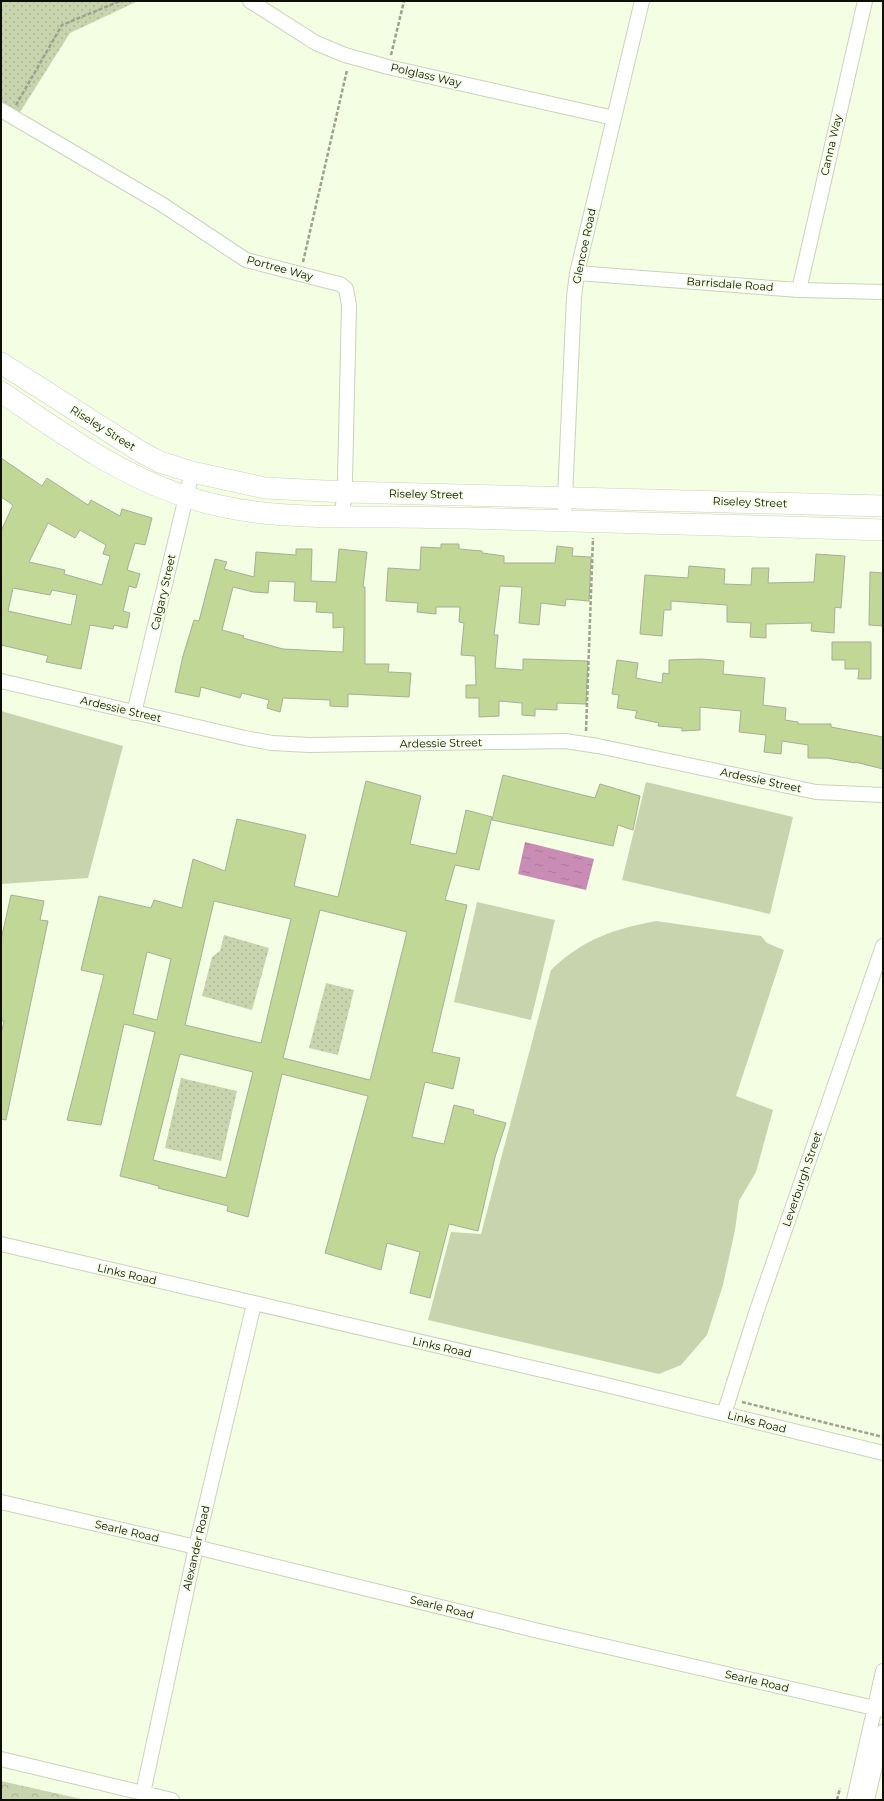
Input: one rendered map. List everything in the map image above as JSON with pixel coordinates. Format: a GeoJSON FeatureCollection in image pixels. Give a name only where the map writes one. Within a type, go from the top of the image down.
{"type":"FeatureCollection","features":[{"type":"Feature","properties":{"kind":"highway","name":"Riseley Street"},"geometry":{"type":"LineString","coordinates":[[1,363],[141,452],[160,462],[192,472],[265,488],[345,492],[883,506]]}},
{"type":"Feature","properties":{"kind":"highway"},"geometry":{"type":"LineString","coordinates":[[1,392],[135,477],[186,497],[221,507],[266,514],[340,517],[564,520],[883,530]]}},
{"type":"Feature","properties":{"kind":"street","name":"Polglass Way"},"geometry":{"type":"LineString","coordinates":[[250,1],[316,43],[350,56],[388,67],[614,118]]}},
{"type":"Feature","properties":{"kind":"street","name":"Glencoe Road"},"geometry":{"type":"LineString","coordinates":[[564,520],[567,497],[574,297],[577,273],[642,1]]}},
{"type":"Feature","properties":{"kind":"street","name":"Canna Way"},"geometry":{"type":"LineString","coordinates":[[799,290],[865,1]]}},
{"type":"Feature","properties":{"kind":"street","name":"Portree Way"},"geometry":{"type":"LineString","coordinates":[[6,113],[163,205],[246,260],[340,284],[346,289],[348,297],[345,492],[340,517]]}},
{"type":"Feature","properties":{"kind":"street","name":"Barrisdale Road"},"geometry":{"type":"LineString","coordinates":[[577,273],[799,290],[883,292]]}},
{"type":"Feature","properties":{"kind":"street","name":"Calgary Street"},"geometry":{"type":"LineString","coordinates":[[134,713],[192,472]]}},
{"type":"Feature","properties":{"kind":"street","name":"Ardessie Street"},"geometry":{"type":"LineString","coordinates":[[1,681],[245,738],[291,745],[565,741],[583,743],[816,792],[883,795]]}},
{"type":"Feature","properties":{"kind":"street","name":"Leverburgh Street"},"geometry":{"type":"LineString","coordinates":[[724,1414],[761,1298],[883,946]]}},
{"type":"Feature","properties":{"kind":"street","name":"Links Road"},"geometry":{"type":"LineString","coordinates":[[1,1244],[602,1384],[883,1453]]}},
{"type":"Feature","properties":{"kind":"street","name":"Alexander Road"},"geometry":{"type":"LineString","coordinates":[[142,1793],[196,1547],[254,1304]]}},
{"type":"Feature","properties":{"kind":"street","name":"Searle Road"},"geometry":{"type":"LineString","coordinates":[[1,1502],[196,1547],[543,1632],[879,1709]]}},
{"type":"Feature","properties":{"kind":"street"},"geometry":{"type":"LineString","coordinates":[[854,1800],[879,1709],[883,1670]]}},
{"type":"Feature","properties":{"kind":"street"},"geometry":{"type":"LineString","coordinates":[[868,1800],[883,1732]]}},
{"type":"Feature","properties":{"kind":"street"},"geometry":{"type":"LineString","coordinates":[[1,1759],[172,1800]]}},
{"type":"Feature","properties":{"kind":"path"},"geometry":{"type":"LineString","coordinates":[[6,113],[62,25],[120,1]]}},
{"type":"Feature","properties":{"kind":"path"},"geometry":{"type":"LineString","coordinates":[[388,67],[404,1]]}},
{"type":"Feature","properties":{"kind":"path"},"geometry":{"type":"LineString","coordinates":[[300,274],[350,56]]}},
{"type":"Feature","properties":{"kind":"path"},"geometry":{"type":"LineString","coordinates":[[583,743],[587,724],[594,533]]}},
{"type":"Feature","properties":{"kind":"path"},"geometry":{"type":"LineString","coordinates":[[729,1399],[883,1437]]}},
{"type":"Feature","properties":{"kind":"path"},"geometry":{"type":"LineString","coordinates":[[838,1800],[840,1788]]}},
{"type":"Feature","properties":{"kind":"green space"},"geometry":{"type":"Polygon","coordinates":[[[1,1],[138,1],[70,33],[15,120],[1,108],[1,1]]]}},
{"type":"Feature","properties":{"kind":"green space"},"geometry":{"type":"Polygon","coordinates":[[[1,711],[123,746],[88,878],[1,884],[1,711]]]}},
{"type":"Feature","properties":{"kind":"green space"},"geometry":{"type":"Polygon","coordinates":[[[646,782],[793,817],[770,914],[622,880],[646,782]]]}},
{"type":"Feature","properties":{"kind":"green space"},"geometry":{"type":"Polygon","coordinates":[[[477,902],[555,920],[531,1020],[454,1002],[477,902]]]}},
{"type":"Feature","properties":{"kind":"green space"},"geometry":{"type":"Polygon","coordinates":[[[656,921],[761,936],[767,943],[784,950],[736,1096],[773,1110],[756,1172],[739,1201],[735,1230],[723,1285],[707,1335],[681,1365],[659,1374],[428,1320],[451,1232],[481,1234],[551,970],[575,950],[587,943],[613,932],[656,921]]]}},
{"type":"Feature","properties":{"kind":"green space"},"geometry":{"type":"Polygon","coordinates":[[[224,935],[269,948],[252,1010],[202,996],[212,957],[220,951],[224,935]]]}},
{"type":"Feature","properties":{"kind":"green space"},"geometry":{"type":"Polygon","coordinates":[[[326,983],[354,990],[338,1055],[309,1048],[326,983]]]}},
{"type":"Feature","properties":{"kind":"green space"},"geometry":{"type":"Polygon","coordinates":[[[181,1078],[237,1091],[221,1161],[165,1148],[181,1078]]]}},
{"type":"Feature","properties":{"kind":"green space"},"geometry":{"type":"Polygon","coordinates":[[[1,1781],[86,1800],[1,1800],[1,1781]]]}},
{"type":"Feature","properties":{"kind":"water"},"geometry":{"type":"Polygon","coordinates":[[[525,842],[594,859],[586,890],[518,874],[525,842]]]}},
{"type":"Feature","properties":{"kind":"building"},"geometry":{"type":"Polygon","coordinates":[[[1,458],[42,486],[47,478],[88,505],[91,500],[120,516],[122,509],[152,518],[145,545],[135,543],[127,570],[140,574],[136,588],[129,586],[123,611],[130,613],[127,628],[114,625],[113,629],[90,625],[81,669],[46,662],[48,656],[1,645],[1,531],[13,505],[1,497],[1,458]],[[48,523],[29,562],[65,570],[64,574],[102,585],[110,556],[103,554],[106,545],[80,530],[75,538],[48,523]],[[13,588],[8,611],[71,625],[77,595],[52,590],[50,595],[13,588]]]}},
{"type":"Feature","properties":{"kind":"building"},"geometry":{"type":"Polygon","coordinates":[[[441,544],[459,544],[459,549],[482,551],[482,553],[504,556],[504,563],[555,563],[557,546],[573,548],[572,556],[591,557],[589,601],[566,599],[565,606],[541,603],[539,625],[519,623],[522,587],[500,586],[494,635],[498,635],[495,668],[523,670],[523,659],[588,661],[586,704],[557,703],[557,710],[535,709],[535,716],[522,715],[522,703],[499,701],[499,716],[479,717],[479,698],[466,698],[466,685],[476,685],[475,656],[461,655],[464,623],[459,622],[460,607],[436,607],[436,614],[417,612],[418,603],[386,601],[388,568],[420,570],[421,547],[441,548],[441,544]]]}},
{"type":"Feature","properties":{"kind":"building"},"geometry":{"type":"Polygon","coordinates":[[[296,549],[312,549],[311,581],[336,582],[339,549],[367,552],[363,587],[365,587],[365,664],[389,664],[388,672],[411,673],[409,697],[348,694],[348,707],[330,706],[330,700],[283,698],[280,712],[267,708],[269,700],[242,693],[240,698],[201,687],[199,697],[175,692],[183,656],[194,620],[199,621],[215,559],[227,562],[224,569],[254,577],[256,552],[296,555],[296,549]],[[269,581],[268,593],[253,592],[233,587],[222,630],[244,636],[243,638],[283,649],[343,652],[344,627],[333,628],[333,613],[316,612],[317,602],[294,601],[295,582],[269,581]]]}},
{"type":"Feature","properties":{"kind":"building"},"geometry":{"type":"Polygon","coordinates":[[[816,554],[845,556],[841,608],[835,607],[834,633],[811,631],[812,623],[766,624],[766,638],[750,637],[751,623],[727,622],[727,605],[671,601],[671,610],[664,610],[662,636],[640,634],[645,575],[688,578],[689,566],[725,569],[724,584],[751,585],[752,568],[769,568],[768,583],[814,582],[816,554]]]}},
{"type":"Feature","properties":{"kind":"building"},"geometry":{"type":"Polygon","coordinates":[[[870,572],[883,573],[883,626],[869,625],[870,572]]]}},
{"type":"Feature","properties":{"kind":"building"},"geometry":{"type":"Polygon","coordinates":[[[832,642],[871,642],[871,679],[858,679],[859,669],[845,669],[845,660],[832,660],[832,642]]]}},
{"type":"Feature","properties":{"kind":"building"},"geometry":{"type":"Polygon","coordinates":[[[702,659],[724,661],[723,674],[765,678],[763,705],[786,708],[785,720],[798,722],[798,724],[831,724],[831,727],[883,737],[883,769],[855,762],[827,758],[808,758],[808,745],[782,741],[781,754],[764,752],[766,735],[739,732],[741,711],[700,707],[700,730],[682,731],[682,728],[658,726],[659,723],[635,718],[637,711],[617,708],[619,695],[612,694],[617,660],[638,663],[636,678],[662,683],[663,673],[669,674],[669,660],[702,659]]]}},
{"type":"Feature","properties":{"kind":"building"},"geometry":{"type":"Polygon","coordinates":[[[503,775],[595,798],[600,784],[640,796],[633,830],[618,825],[613,846],[492,820],[503,775]]]}},
{"type":"Feature","properties":{"kind":"building"},"geometry":{"type":"Polygon","coordinates":[[[366,781],[421,796],[410,844],[456,854],[466,810],[492,817],[479,870],[455,865],[445,900],[467,905],[432,1052],[460,1058],[453,1089],[425,1082],[412,1137],[444,1144],[454,1105],[474,1110],[473,1114],[506,1123],[495,1157],[478,1231],[449,1224],[430,1298],[410,1293],[420,1252],[387,1243],[381,1270],[325,1253],[368,1096],[282,1074],[248,1217],[227,1211],[228,1206],[158,1188],[159,1186],[120,1176],[155,1032],[124,1024],[101,1125],[67,1120],[104,975],[81,970],[99,896],[151,908],[154,900],[182,908],[193,859],[225,871],[237,819],[306,835],[294,886],[338,897],[366,781]],[[214,901],[185,1025],[261,1043],[291,919],[214,901]],[[320,910],[283,1058],[370,1080],[407,932],[320,910]],[[147,952],[133,1014],[157,1020],[171,959],[147,952]],[[180,1054],[153,1160],[226,1178],[253,1072],[180,1054]]]}},
{"type":"Feature","properties":{"kind":"building"},"geometry":{"type":"Polygon","coordinates":[[[11,895],[44,901],[40,920],[48,921],[6,1120],[1,1119],[1,1034],[4,1021],[1,1021],[1,940],[11,895]]]}}]}
